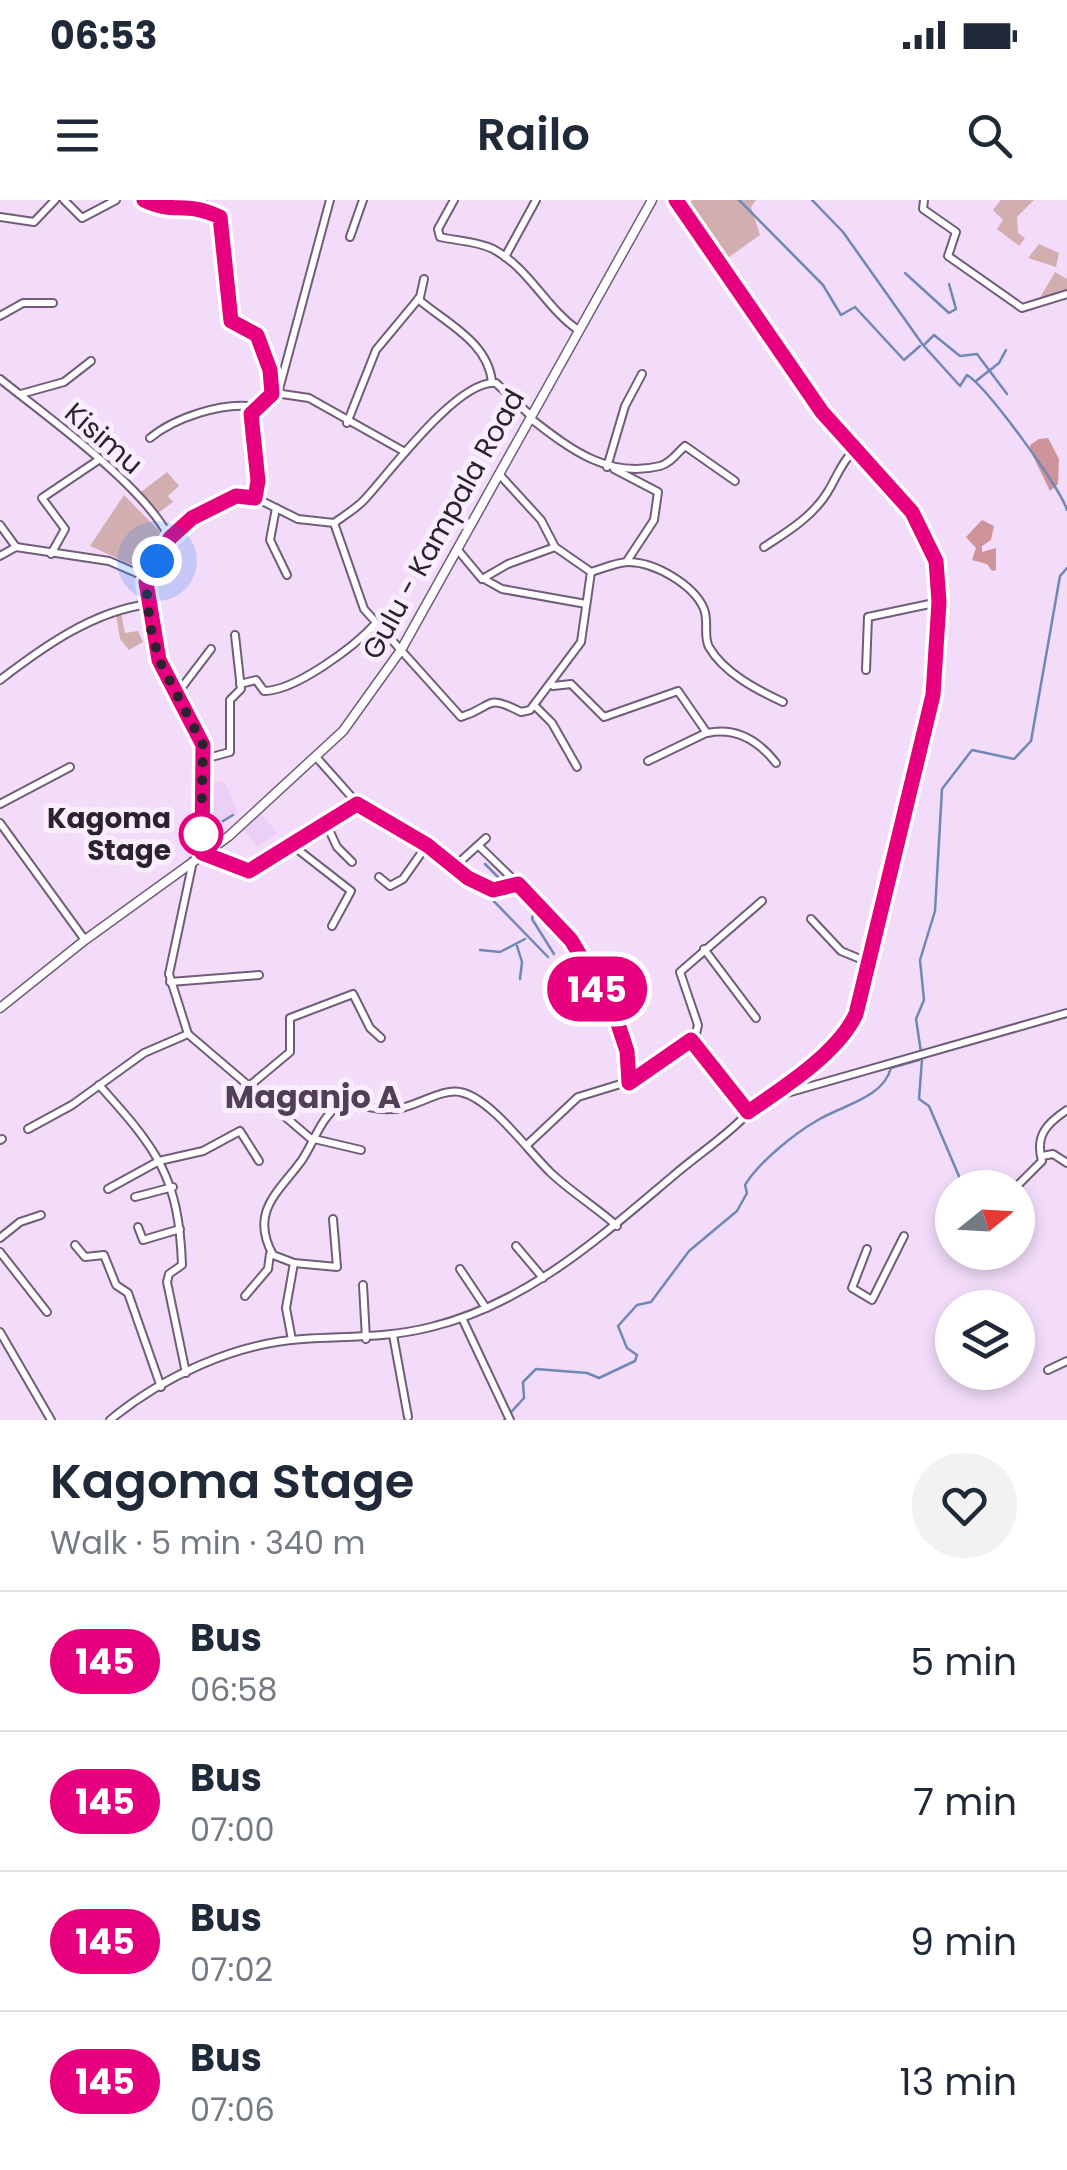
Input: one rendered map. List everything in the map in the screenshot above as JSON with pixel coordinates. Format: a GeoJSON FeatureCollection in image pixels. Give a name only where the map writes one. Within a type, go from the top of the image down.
{"type":"FeatureCollection","features":[{"type":"Feature","properties":{"kind":"main road","name":"Gulu - Kampala Road"},"geometry":{"type":"LineString","coordinates":[[0,1008],[199,854],[229,836],[317,758],[354,718],[402,650],[652,200]]}},
{"type":"Feature","properties":{"kind":"street"},"geometry":{"type":"LineString","coordinates":[[0,217],[30,223],[55,200]]}},
{"type":"Feature","properties":{"kind":"street"},"geometry":{"type":"LineString","coordinates":[[64,200],[82,218],[116,200]]}},
{"type":"Feature","properties":{"kind":"street"},"geometry":{"type":"LineString","coordinates":[[144,200],[161,206],[200,202],[222,222],[231,321],[257,335],[275,393]]}},
{"type":"Feature","properties":{"kind":"street"},"geometry":{"type":"LineString","coordinates":[[150,438],[172,423],[234,405],[255,407],[275,393],[330,200]]}},
{"type":"Feature","properties":{"kind":"street"},"geometry":{"type":"LineString","coordinates":[[350,237],[363,200]]}},
{"type":"Feature","properties":{"kind":"street"},"geometry":{"type":"LineString","coordinates":[[454,200],[438,230],[440,236],[486,246],[504,257],[527,274],[549,307],[578,330]]}},
{"type":"Feature","properties":{"kind":"street"},"geometry":{"type":"LineString","coordinates":[[504,257],[536,200]]}},
{"type":"Feature","properties":{"kind":"street"},"geometry":{"type":"LineString","coordinates":[[110,1420],[160,1386],[214,1359],[292,1340],[394,1335],[486,1308],[543,1278],[617,1226],[748,1112],[782,1092],[846,1033],[870,963],[933,695],[939,602],[936,561],[924,531],[898,494],[854,451],[822,412],[676,200]]}},
{"type":"Feature","properties":{"kind":"street"},"geometry":{"type":"LineString","coordinates":[[924,200],[923,208],[956,232],[948,256],[1022,308],[1067,294]]}},
{"type":"Feature","properties":{"kind":"street"},"geometry":{"type":"LineString","coordinates":[[348,423],[376,350],[418,299],[424,280]]}},
{"type":"Feature","properties":{"kind":"street"},"geometry":{"type":"LineString","coordinates":[[418,299],[476,346],[488,362],[492,382],[529,416],[573,451],[658,492],[654,520],[627,562]]}},
{"type":"Feature","properties":{"kind":"street"},"geometry":{"type":"LineString","coordinates":[[0,316],[24,303],[53,303]]}},
{"type":"Feature","properties":{"kind":"street"},"geometry":{"type":"LineString","coordinates":[[20,395],[74,377],[90,361]]}},
{"type":"Feature","properties":{"kind":"street"},"geometry":{"type":"LineString","coordinates":[[610,468],[624,406],[642,374]]}},
{"type":"Feature","properties":{"kind":"street","name":"Kisimu"},"geometry":{"type":"LineString","coordinates":[[0,379],[145,504],[170,538]]}},
{"type":"Feature","properties":{"kind":"street"},"geometry":{"type":"LineString","coordinates":[[361,1150],[310,1138],[188,1034],[170,982],[186,886],[199,854],[203,745],[154,646],[148,578],[170,538],[216,504],[243,494],[304,521],[334,523],[366,498],[405,452],[458,402],[492,382]]}},
{"type":"Feature","properties":{"kind":"street"},"geometry":{"type":"LineString","coordinates":[[275,393],[309,398],[405,452]]}},
{"type":"Feature","properties":{"kind":"street"},"geometry":{"type":"LineString","coordinates":[[255,407],[250,430],[258,481],[255,498]]}},
{"type":"Feature","properties":{"kind":"street"},"geometry":{"type":"LineString","coordinates":[[610,468],[661,466],[685,446],[734,480]]}},
{"type":"Feature","properties":{"kind":"street"},"geometry":{"type":"LineString","coordinates":[[764,547],[811,514],[831,487],[834,474],[854,451]]}},
{"type":"Feature","properties":{"kind":"street"},"geometry":{"type":"LineString","coordinates":[[51,554],[65,529],[42,498],[98,461]]}},
{"type":"Feature","properties":{"kind":"street"},"geometry":{"type":"LineString","coordinates":[[499,474],[540,520],[555,546],[591,572]]}},
{"type":"Feature","properties":{"kind":"street"},"geometry":{"type":"LineString","coordinates":[[276,508],[270,540],[288,575]]}},
{"type":"Feature","properties":{"kind":"street"},"geometry":{"type":"LineString","coordinates":[[334,523],[358,596],[375,624],[461,717],[492,700],[506,702],[522,712],[552,686],[582,642],[591,572]]}},
{"type":"Feature","properties":{"kind":"street"},"geometry":{"type":"LineString","coordinates":[[0,524],[16,546],[109,561],[148,578]]}},
{"type":"Feature","properties":{"kind":"street"},"geometry":{"type":"LineString","coordinates":[[0,556],[16,546]]}},
{"type":"Feature","properties":{"kind":"street"},"geometry":{"type":"LineString","coordinates":[[484,578],[555,546]]}},
{"type":"Feature","properties":{"kind":"street"},"geometry":{"type":"LineString","coordinates":[[456,549],[484,578],[502,589],[586,604]]}},
{"type":"Feature","properties":{"kind":"street"},"geometry":{"type":"LineString","coordinates":[[591,572],[627,562],[652,568],[690,588],[706,612],[706,639],[715,655],[756,689],[783,702]]}},
{"type":"Feature","properties":{"kind":"street"},"geometry":{"type":"LineString","coordinates":[[866,670],[871,615],[939,602]]}},
{"type":"Feature","properties":{"kind":"street"},"geometry":{"type":"LineString","coordinates":[[0,680],[42,648],[87,624],[148,604]]}},
{"type":"Feature","properties":{"kind":"street"},"geometry":{"type":"LineString","coordinates":[[240,684],[256,680],[264,691],[280,688],[332,660],[375,624]]}},
{"type":"Feature","properties":{"kind":"street"},"geometry":{"type":"LineString","coordinates":[[204,759],[230,752],[230,700],[240,684],[235,635]]}},
{"type":"Feature","properties":{"kind":"street"},"geometry":{"type":"LineString","coordinates":[[176,695],[211,649]]}},
{"type":"Feature","properties":{"kind":"street"},"geometry":{"type":"LineString","coordinates":[[552,686],[571,684],[604,717],[678,692],[708,733]]}},
{"type":"Feature","properties":{"kind":"street"},"geometry":{"type":"LineString","coordinates":[[534,705],[552,723],[577,767]]}},
{"type":"Feature","properties":{"kind":"street"},"geometry":{"type":"LineString","coordinates":[[648,761],[708,733],[728,729],[761,744],[776,763]]}},
{"type":"Feature","properties":{"kind":"street"},"geometry":{"type":"LineString","coordinates":[[317,758],[357,804],[427,845],[454,867],[493,890],[518,884]]}},
{"type":"Feature","properties":{"kind":"street"},"geometry":{"type":"LineString","coordinates":[[0,804],[70,766]]}},
{"type":"Feature","properties":{"kind":"street"},"geometry":{"type":"LineString","coordinates":[[199,854],[249,871],[357,804]]}},
{"type":"Feature","properties":{"kind":"street"},"geometry":{"type":"LineString","coordinates":[[325,821],[336,847],[352,862]]}},
{"type":"Feature","properties":{"kind":"street"},"geometry":{"type":"LineString","coordinates":[[0,823],[85,940]]}},
{"type":"Feature","properties":{"kind":"street"},"geometry":{"type":"LineString","coordinates":[[454,867],[486,838]]}},
{"type":"Feature","properties":{"kind":"street"},"geometry":{"type":"LineString","coordinates":[[292,845],[351,891],[332,926]]}},
{"type":"Feature","properties":{"kind":"street"},"geometry":{"type":"LineString","coordinates":[[379,877],[390,886],[398,884],[427,845]]}},
{"type":"Feature","properties":{"kind":"street"},"geometry":{"type":"LineString","coordinates":[[479,846],[571,940],[614,1012],[627,1051],[629,1083]]}},
{"type":"Feature","properties":{"kind":"street"},"geometry":{"type":"LineString","coordinates":[[528,1144],[578,1097],[629,1083],[691,1040],[698,1025],[680,972],[762,901]]}},
{"type":"Feature","properties":{"kind":"street"},"geometry":{"type":"LineString","coordinates":[[811,919],[841,951],[870,963]]}},
{"type":"Feature","properties":{"kind":"street"},"geometry":{"type":"LineString","coordinates":[[704,949],[756,1018]]}},
{"type":"Feature","properties":{"kind":"street"},"geometry":{"type":"LineString","coordinates":[[170,982],[259,975]]}},
{"type":"Feature","properties":{"kind":"street"},"geometry":{"type":"LineString","coordinates":[[248,1087],[290,1052],[290,1018],[301,1011],[355,995],[370,1028],[381,1038]]}},
{"type":"Feature","properties":{"kind":"street"},"geometry":{"type":"LineString","coordinates":[[782,1092],[1067,1013]]}},
{"type":"Feature","properties":{"kind":"street"},"geometry":{"type":"LineString","coordinates":[[28,1129],[144,1054],[188,1034]]}},
{"type":"Feature","properties":{"kind":"street"},"geometry":{"type":"LineString","coordinates":[[691,1040],[748,1112]]}},
{"type":"Feature","properties":{"kind":"street"},"geometry":{"type":"LineString","coordinates":[[99,1085],[159,1161],[173,1187],[182,1265],[169,1274],[168,1282],[186,1373]]}},
{"type":"Feature","properties":{"kind":"street"},"geometry":{"type":"LineString","coordinates":[[245,1296],[268,1269],[269,1248],[263,1220],[267,1202],[302,1159],[310,1138],[323,1130],[340,1104],[396,1110],[458,1091],[484,1104],[512,1136],[528,1144],[552,1174],[617,1226]]}},
{"type":"Feature","properties":{"kind":"street"},"geometry":{"type":"LineString","coordinates":[[1042,1156],[1037,1147],[1041,1132],[1067,1110]]}},
{"type":"Feature","properties":{"kind":"street"},"geometry":{"type":"LineString","coordinates":[[108,1188],[159,1161],[203,1151],[242,1131],[259,1161]]}},
{"type":"Feature","properties":{"kind":"street"},"geometry":{"type":"LineString","coordinates":[[1030,1170],[1042,1156],[1053,1154],[1067,1163]]}},
{"type":"Feature","properties":{"kind":"street"},"geometry":{"type":"LineString","coordinates":[[136,1197],[173,1187]]}},
{"type":"Feature","properties":{"kind":"street"},"geometry":{"type":"LineString","coordinates":[[0,1238],[20,1222],[41,1215]]}},
{"type":"Feature","properties":{"kind":"street"},"geometry":{"type":"LineString","coordinates":[[269,1248],[276,1257],[294,1262],[338,1267],[332,1219]]}},
{"type":"Feature","properties":{"kind":"street"},"geometry":{"type":"LineString","coordinates":[[138,1226],[144,1240],[180,1229]]}},
{"type":"Feature","properties":{"kind":"street"},"geometry":{"type":"LineString","coordinates":[[867,1248],[852,1288],[872,1300],[904,1236]]}},
{"type":"Feature","properties":{"kind":"street"},"geometry":{"type":"LineString","coordinates":[[75,1245],[84,1257],[104,1256],[116,1285],[128,1292],[160,1386]]}},
{"type":"Feature","properties":{"kind":"street"},"geometry":{"type":"LineString","coordinates":[[516,1246],[543,1278]]}},
{"type":"Feature","properties":{"kind":"street"},"geometry":{"type":"LineString","coordinates":[[0,1252],[47,1312]]}},
{"type":"Feature","properties":{"kind":"street"},"geometry":{"type":"LineString","coordinates":[[292,1340],[286,1308],[294,1262]]}},
{"type":"Feature","properties":{"kind":"street"},"geometry":{"type":"LineString","coordinates":[[460,1269],[486,1308]]}},
{"type":"Feature","properties":{"kind":"street"},"geometry":{"type":"LineString","coordinates":[[363,1285],[366,1339]]}},
{"type":"Feature","properties":{"kind":"street"},"geometry":{"type":"LineString","coordinates":[[462,1318],[508,1417]]}},
{"type":"Feature","properties":{"kind":"street"},"geometry":{"type":"LineString","coordinates":[[0,1332],[51,1420]]}},
{"type":"Feature","properties":{"kind":"street"},"geometry":{"type":"LineString","coordinates":[[394,1335],[408,1417]]}},
{"type":"Feature","properties":{"kind":"street"},"geometry":{"type":"LineString","coordinates":[[1048,1370],[1067,1360]]}},
{"type":"Feature","properties":{"kind":"street"},"geometry":{"type":"LineString","coordinates":[[120,1411],[130,1420]]}},
{"type":"Feature","properties":{"kind":"shaded area"},"geometry":{"type":"Polygon","coordinates":[[[693,200],[756,200],[751,207],[760,235],[722,262],[683,206],[693,200]]]}},
{"type":"Feature","properties":{"kind":"shaded area"},"geometry":{"type":"Polygon","coordinates":[[[1001,200],[1034,200],[1017,217],[1018,233],[1025,238],[1019,246],[997,229],[1003,220],[993,210],[1001,200]]]}},
{"type":"Feature","properties":{"kind":"shaded area"},"geometry":{"type":"Polygon","coordinates":[[[1039,244],[1059,253],[1056,267],[1028,258],[1039,244]]]}},
{"type":"Feature","properties":{"kind":"shaded area"},"geometry":{"type":"Polygon","coordinates":[[[1055,272],[1067,279],[1067,292],[1038,301],[1055,272]]]}},
{"type":"Feature","properties":{"kind":"shaded area"},"geometry":{"type":"Polygon","coordinates":[[[1048,438],[1059,459],[1058,484],[1050,491],[1030,450],[1030,445],[1048,438]]]}},
{"type":"Feature","properties":{"kind":"shaded area"},"geometry":{"type":"Polygon","coordinates":[[[167,472],[179,486],[168,496],[173,502],[158,513],[141,492],[167,472]]]}},
{"type":"Feature","properties":{"kind":"shaded area"},"geometry":{"type":"Polygon","coordinates":[[[124,495],[164,536],[145,571],[90,546],[124,495]]]}},
{"type":"Feature","properties":{"kind":"shaded area"},"geometry":{"type":"Polygon","coordinates":[[[982,520],[994,526],[991,540],[982,546],[982,552],[996,548],[996,570],[992,571],[987,564],[972,560],[976,548],[966,537],[982,520]]]}},
{"type":"Feature","properties":{"kind":"shaded area"},"geometry":{"type":"Polygon","coordinates":[[[121,613],[125,633],[138,631],[143,642],[129,650],[120,639],[116,614],[121,613]]]}},
{"type":"Feature","properties":{"kind":"shaded area"},"geometry":{"type":"Polygon","coordinates":[[[224,781],[238,812],[202,840],[206,782],[224,781]]]}},
{"type":"Feature","properties":{"kind":"shaded area"},"geometry":{"type":"Polygon","coordinates":[[[259,811],[277,833],[257,847],[240,824],[259,811]]]}},
{"type":"Feature","properties":{"kind":"waterway"},"geometry":{"type":"LineString","coordinates":[[739,200],[823,285],[841,315],[855,307],[904,360],[920,346]]}},
{"type":"Feature","properties":{"kind":"waterway"},"geometry":{"type":"LineString","coordinates":[[812,200],[843,232],[923,345],[960,386],[967,375],[1006,417],[1038,460],[1067,510]]}},
{"type":"Feature","properties":{"kind":"waterway"},"geometry":{"type":"LineString","coordinates":[[905,273],[949,313],[956,309],[949,284]]}},
{"type":"Feature","properties":{"kind":"waterway"},"geometry":{"type":"LineString","coordinates":[[987,279],[1017,301]]}},
{"type":"Feature","properties":{"kind":"waterway"},"geometry":{"type":"LineString","coordinates":[[925,344],[934,335],[960,356],[977,354],[1007,394]]}},
{"type":"Feature","properties":{"kind":"waterway"},"geometry":{"type":"LineString","coordinates":[[976,381],[999,363],[1006,350]]}},
{"type":"Feature","properties":{"kind":"waterway"},"geometry":{"type":"LineString","coordinates":[[956,1170],[929,1106],[919,1099],[922,1059],[916,1019],[924,1000],[920,960],[935,911],[942,789],[972,750],[1014,759],[1031,741],[1060,576],[1067,568]]}},
{"type":"Feature","properties":{"kind":"waterway"},"geometry":{"type":"LineString","coordinates":[[223,821],[233,815]]}},
{"type":"Feature","properties":{"kind":"waterway"},"geometry":{"type":"LineString","coordinates":[[204,833],[216,826]]}},
{"type":"Feature","properties":{"kind":"waterway"},"geometry":{"type":"LineString","coordinates":[[485,864],[505,884]]}},
{"type":"Feature","properties":{"kind":"waterway"},"geometry":{"type":"LineString","coordinates":[[509,879],[535,907],[532,919],[554,954]]}},
{"type":"Feature","properties":{"kind":"waterway"},"geometry":{"type":"LineString","coordinates":[[483,890],[548,957]]}},
{"type":"Feature","properties":{"kind":"waterway"},"geometry":{"type":"LineString","coordinates":[[480,950],[500,952],[525,939]]}},
{"type":"Feature","properties":{"kind":"waterway"},"geometry":{"type":"LineString","coordinates":[[517,946],[522,962],[520,979]]}},
{"type":"Feature","properties":{"kind":"waterway"},"geometry":{"type":"LineString","coordinates":[[504,1420],[524,1398],[523,1382],[536,1369],[587,1373],[599,1378],[635,1361],[637,1355],[627,1348],[618,1326],[637,1305],[651,1302],[689,1251],[737,1211],[747,1193],[745,1185],[759,1167],[809,1126],[871,1094],[891,1068],[919,1060]]}},
{"type":"Feature","properties":{"kind":"bus line","name":"145"},"geometry":{"type":"LineString","coordinates":[[144,200],[161,206],[179,202],[201,204],[220,217],[231,321],[257,335],[273,381],[272,394],[251,414],[258,470],[255,498],[246,494],[236,496],[192,518],[170,538],[146,582],[154,646],[203,745],[202,853],[236,868],[259,868],[309,830],[357,804],[427,845],[468,878],[493,890],[521,884],[529,890],[571,940],[622,1027],[629,1083],[691,1040],[748,1112],[782,1092],[805,1068],[828,1052],[846,1033],[856,1014],[933,695],[939,602],[936,561],[932,546],[912,512],[822,412],[676,200]]}},
{"type":"Feature","properties":{"kind":"place","name":"Kagoma Stage"},"geometry":{"type":"Point","coordinates":[201,834]}},
{"type":"Feature","properties":{"kind":"district","name":"Maganjo A"},"geometry":{"type":"Point","coordinates":[313,1097]}},
{"type":"Feature","properties":{"kind":"route"},"geometry":{"type":"LineString","coordinates":[[157,561],[146,582],[150,625],[159,660],[203,745],[201,834]]}}]}
